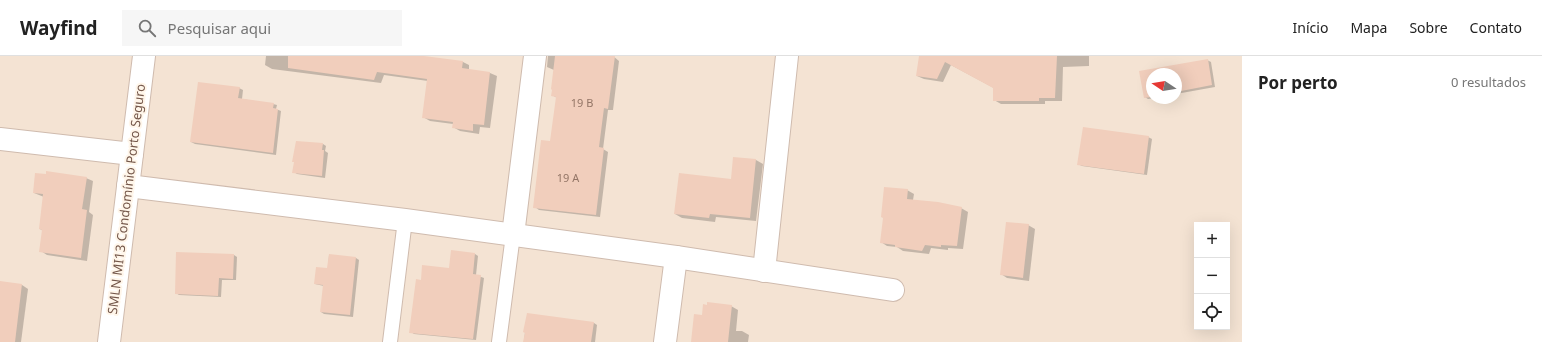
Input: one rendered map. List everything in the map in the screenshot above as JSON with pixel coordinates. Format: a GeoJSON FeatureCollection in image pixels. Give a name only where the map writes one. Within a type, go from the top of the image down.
{"type":"FeatureCollection","features":[{"type":"Feature","properties":{"kind":"street","name":"SMLN MI13 Condomínio Porto Seguro"},"geometry":{"type":"LineString","coordinates":[[109,342],[144,56]]}},
{"type":"Feature","properties":{"kind":"street"},"geometry":{"type":"LineString","coordinates":[[513,235],[535,56]]}},
{"type":"Feature","properties":{"kind":"street"},"geometry":{"type":"LineString","coordinates":[[764,271],[787,56]]}},
{"type":"Feature","properties":{"kind":"street"},"geometry":{"type":"LineString","coordinates":[[0,139],[132,154]]}},
{"type":"Feature","properties":{"kind":"street"},"geometry":{"type":"LineString","coordinates":[[128,186],[405,220],[676,257],[893,290]]}},
{"type":"Feature","properties":{"kind":"street"},"geometry":{"type":"LineString","coordinates":[[665,342],[676,257]]}},
{"type":"Feature","properties":{"kind":"lane"},"geometry":{"type":"LineString","coordinates":[[390,342],[405,220]]}},
{"type":"Feature","properties":{"kind":"lane"},"geometry":{"type":"LineString","coordinates":[[499,342],[513,235]]}},
{"type":"Feature","properties":{"kind":"shaded area"},"geometry":{"type":"Polygon","coordinates":[[[0,56],[1242,56],[1242,342],[0,342],[0,56]]]}},
{"type":"Feature","properties":{"kind":"building"},"geometry":{"type":"Polygon","coordinates":[[[288,56],[424,56],[463,61],[462,68],[490,72],[484,125],[473,124],[473,131],[452,128],[453,122],[422,118],[427,79],[377,72],[374,80],[288,68],[288,56]]]}},
{"type":"Feature","properties":{"kind":"building"},"geometry":{"type":"Polygon","coordinates":[[[555,56],[615,56],[608,109],[604,108],[599,147],[604,148],[596,215],[533,208],[541,140],[550,141],[556,97],[551,96],[555,56]]]}},
{"type":"Feature","properties":{"kind":"building"},"geometry":{"type":"Polygon","coordinates":[[[919,56],[1057,56],[1055,98],[1039,98],[1039,101],[993,101],[993,88],[945,62],[937,79],[916,76],[919,56]]]}},
{"type":"Feature","properties":{"kind":"building"},"geometry":{"type":"Polygon","coordinates":[[[1208,59],[1212,85],[1182,91],[1182,68],[1156,68],[1208,59]]]}},
{"type":"Feature","properties":{"kind":"building"},"geometry":{"type":"Polygon","coordinates":[[[1146,70],[1146,98],[1144,98],[1139,71],[1146,70]]]}},
{"type":"Feature","properties":{"kind":"building"},"geometry":{"type":"Polygon","coordinates":[[[198,82],[240,87],[238,98],[274,103],[273,108],[278,109],[273,153],[190,142],[198,82]]]}},
{"type":"Feature","properties":{"kind":"building"},"geometry":{"type":"Polygon","coordinates":[[[1083,127],[1149,136],[1144,174],[1077,165],[1083,127]]]}},
{"type":"Feature","properties":{"kind":"building"},"geometry":{"type":"Polygon","coordinates":[[[296,141],[323,143],[322,150],[324,150],[322,176],[292,173],[294,162],[292,162],[296,141]]]}},
{"type":"Feature","properties":{"kind":"building"},"geometry":{"type":"Polygon","coordinates":[[[733,157],[756,159],[750,218],[710,214],[709,218],[674,214],[679,173],[731,179],[733,157]]]}},
{"type":"Feature","properties":{"kind":"building"},"geometry":{"type":"Polygon","coordinates":[[[46,171],[87,177],[82,209],[87,210],[81,258],[39,252],[42,230],[39,229],[43,194],[33,193],[35,173],[46,174],[46,171]]]}},
{"type":"Feature","properties":{"kind":"building"},"geometry":{"type":"Polygon","coordinates":[[[884,187],[908,189],[907,199],[938,202],[962,207],[957,246],[941,245],[941,247],[925,245],[922,251],[880,243],[883,218],[881,217],[884,187]]]}},
{"type":"Feature","properties":{"kind":"building"},"geometry":{"type":"Polygon","coordinates":[[[1006,222],[1029,224],[1023,278],[1000,275],[1006,222]]]}},
{"type":"Feature","properties":{"kind":"building"},"geometry":{"type":"Polygon","coordinates":[[[451,250],[475,253],[473,274],[481,275],[473,339],[409,333],[416,279],[421,280],[422,265],[449,268],[451,250]]]}},
{"type":"Feature","properties":{"kind":"building"},"geometry":{"type":"Polygon","coordinates":[[[176,252],[234,254],[233,279],[219,278],[218,296],[175,294],[176,252]]]}},
{"type":"Feature","properties":{"kind":"building"},"geometry":{"type":"Polygon","coordinates":[[[329,254],[356,257],[350,315],[320,312],[323,285],[314,284],[316,267],[327,268],[329,254]]]}},
{"type":"Feature","properties":{"kind":"building"},"geometry":{"type":"Polygon","coordinates":[[[0,281],[22,284],[15,342],[0,342],[0,281]]]}},
{"type":"Feature","properties":{"kind":"building"},"geometry":{"type":"Polygon","coordinates":[[[707,302],[732,305],[728,342],[691,342],[694,314],[702,315],[703,304],[707,305],[707,302]]]}},
{"type":"Feature","properties":{"kind":"building"},"geometry":{"type":"Polygon","coordinates":[[[527,313],[594,322],[591,342],[523,342],[525,333],[523,332],[527,313]]]}}]}
